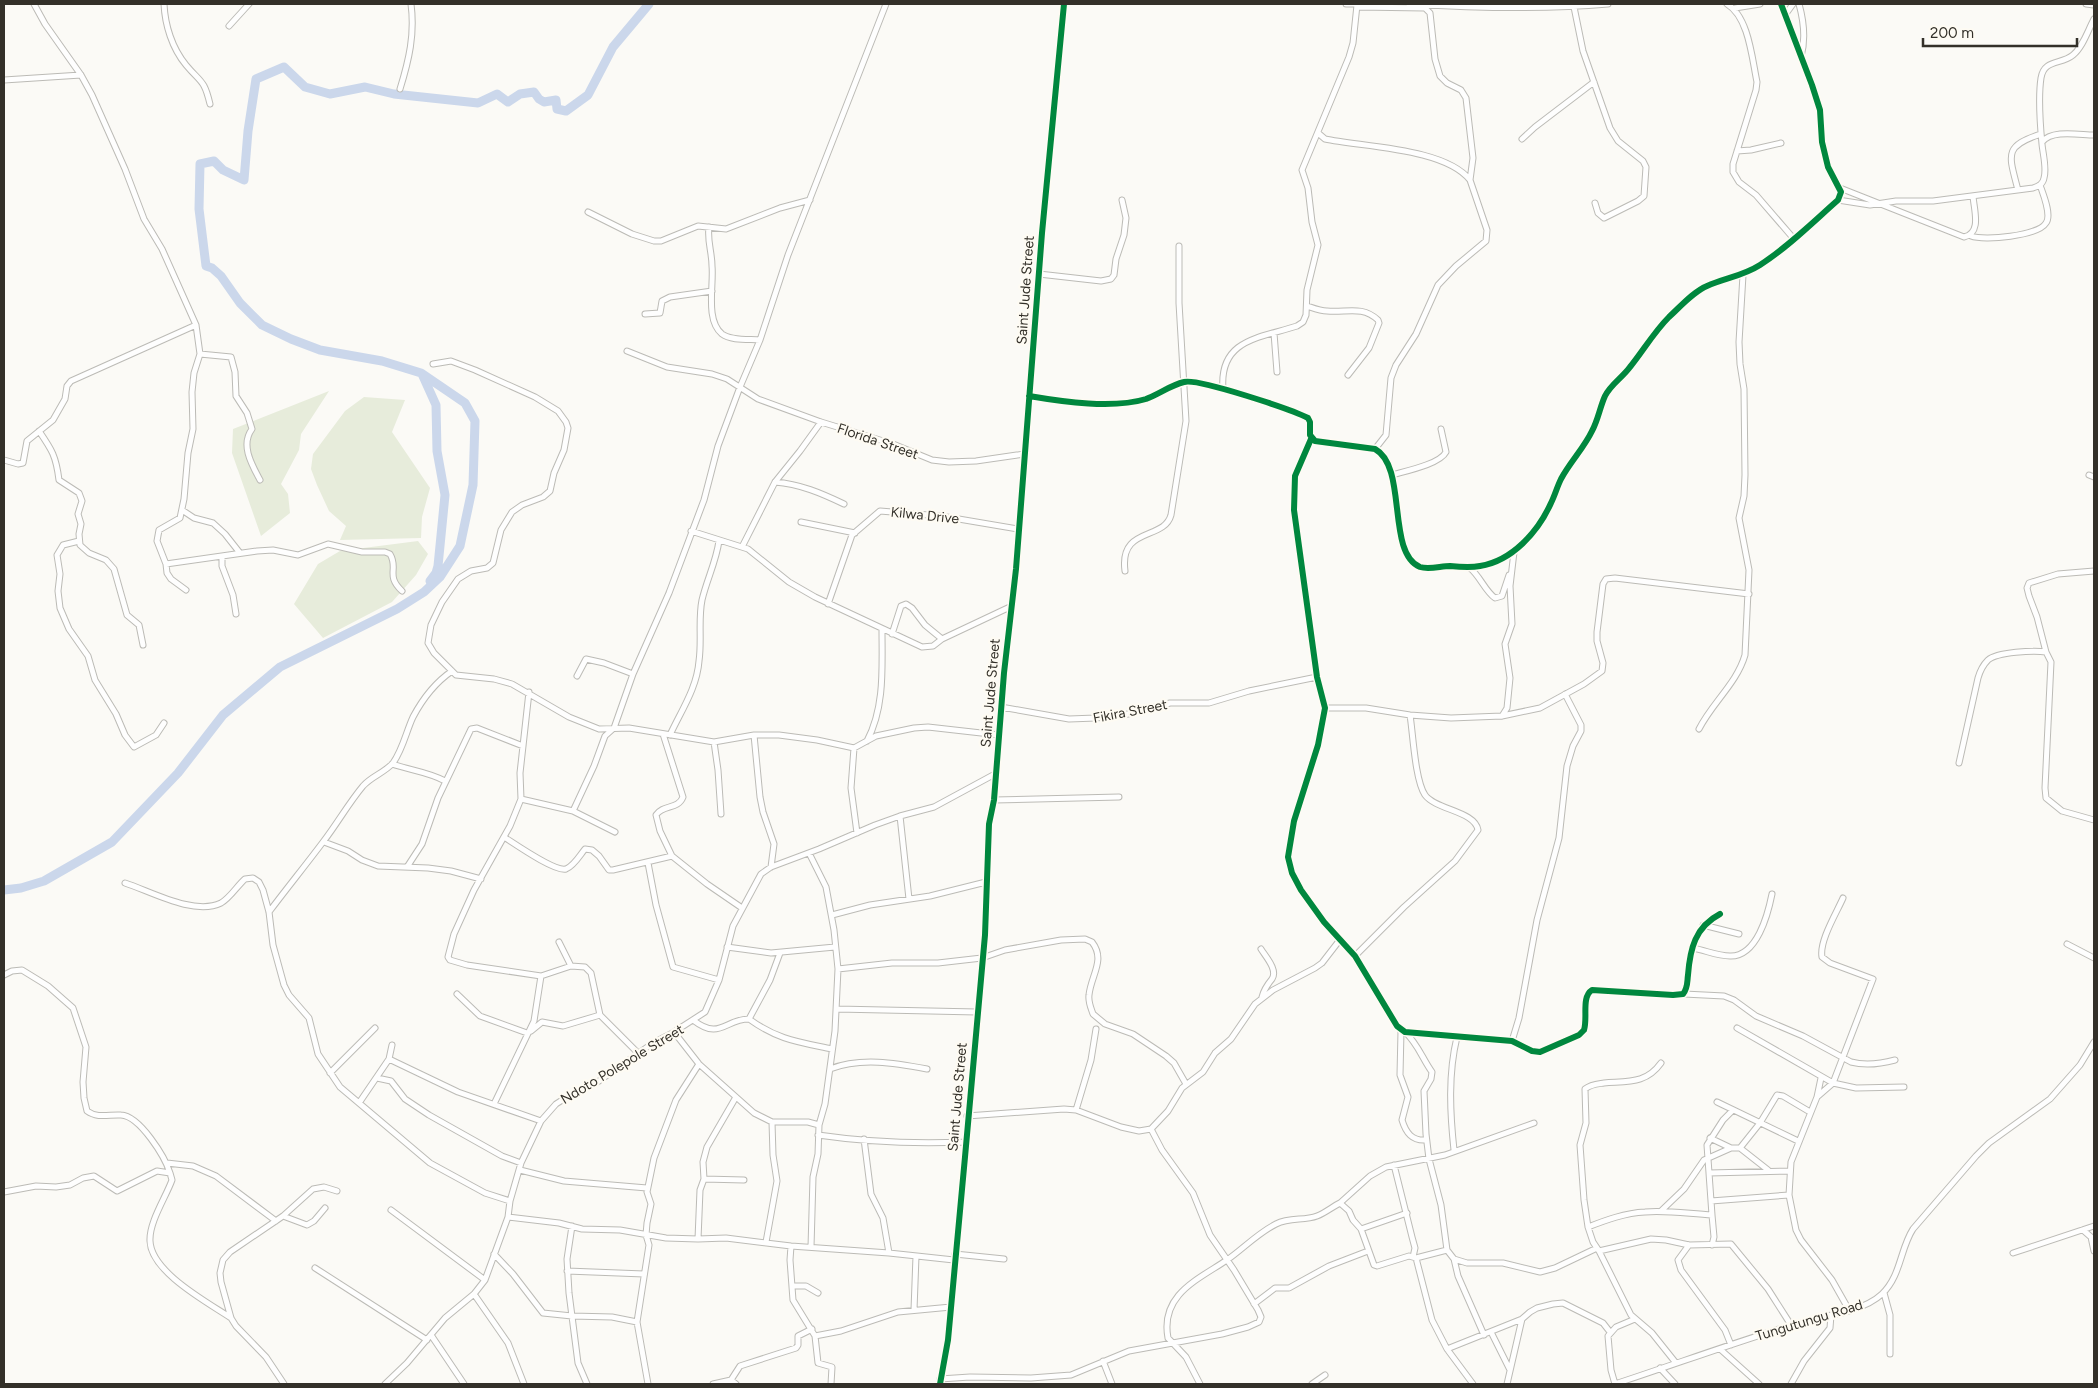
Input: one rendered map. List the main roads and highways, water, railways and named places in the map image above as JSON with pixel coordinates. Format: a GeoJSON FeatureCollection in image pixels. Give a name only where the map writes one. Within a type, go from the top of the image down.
{"type":"FeatureCollection","features":[{"type":"Feature","properties":{"kind":"waterway"},"geometry":{"type":"LineString","coordinates":[[4,890],[21,888],[44,881],[112,842],[178,773],[223,715],[280,667],[397,609],[424,592],[440,577],[460,546],[473,485],[475,421],[465,403],[421,373],[382,361],[320,350],[262,325],[240,303],[221,276],[212,268],[206,266],[199,209],[200,164],[214,161],[223,170],[244,180],[248,131],[256,79],[284,67],[305,87],[330,94],[365,87],[394,94],[478,103],[497,94],[508,102],[520,94],[534,92],[544,102],[556,100],[557,109],[566,111],[588,95],[613,47],[649,4]]}},
{"type":"Feature","properties":{"kind":"waterway"},"geometry":{"type":"LineString","coordinates":[[422,374],[436,405],[437,451],[445,495],[438,566],[436,573],[430,581]]}}]}
